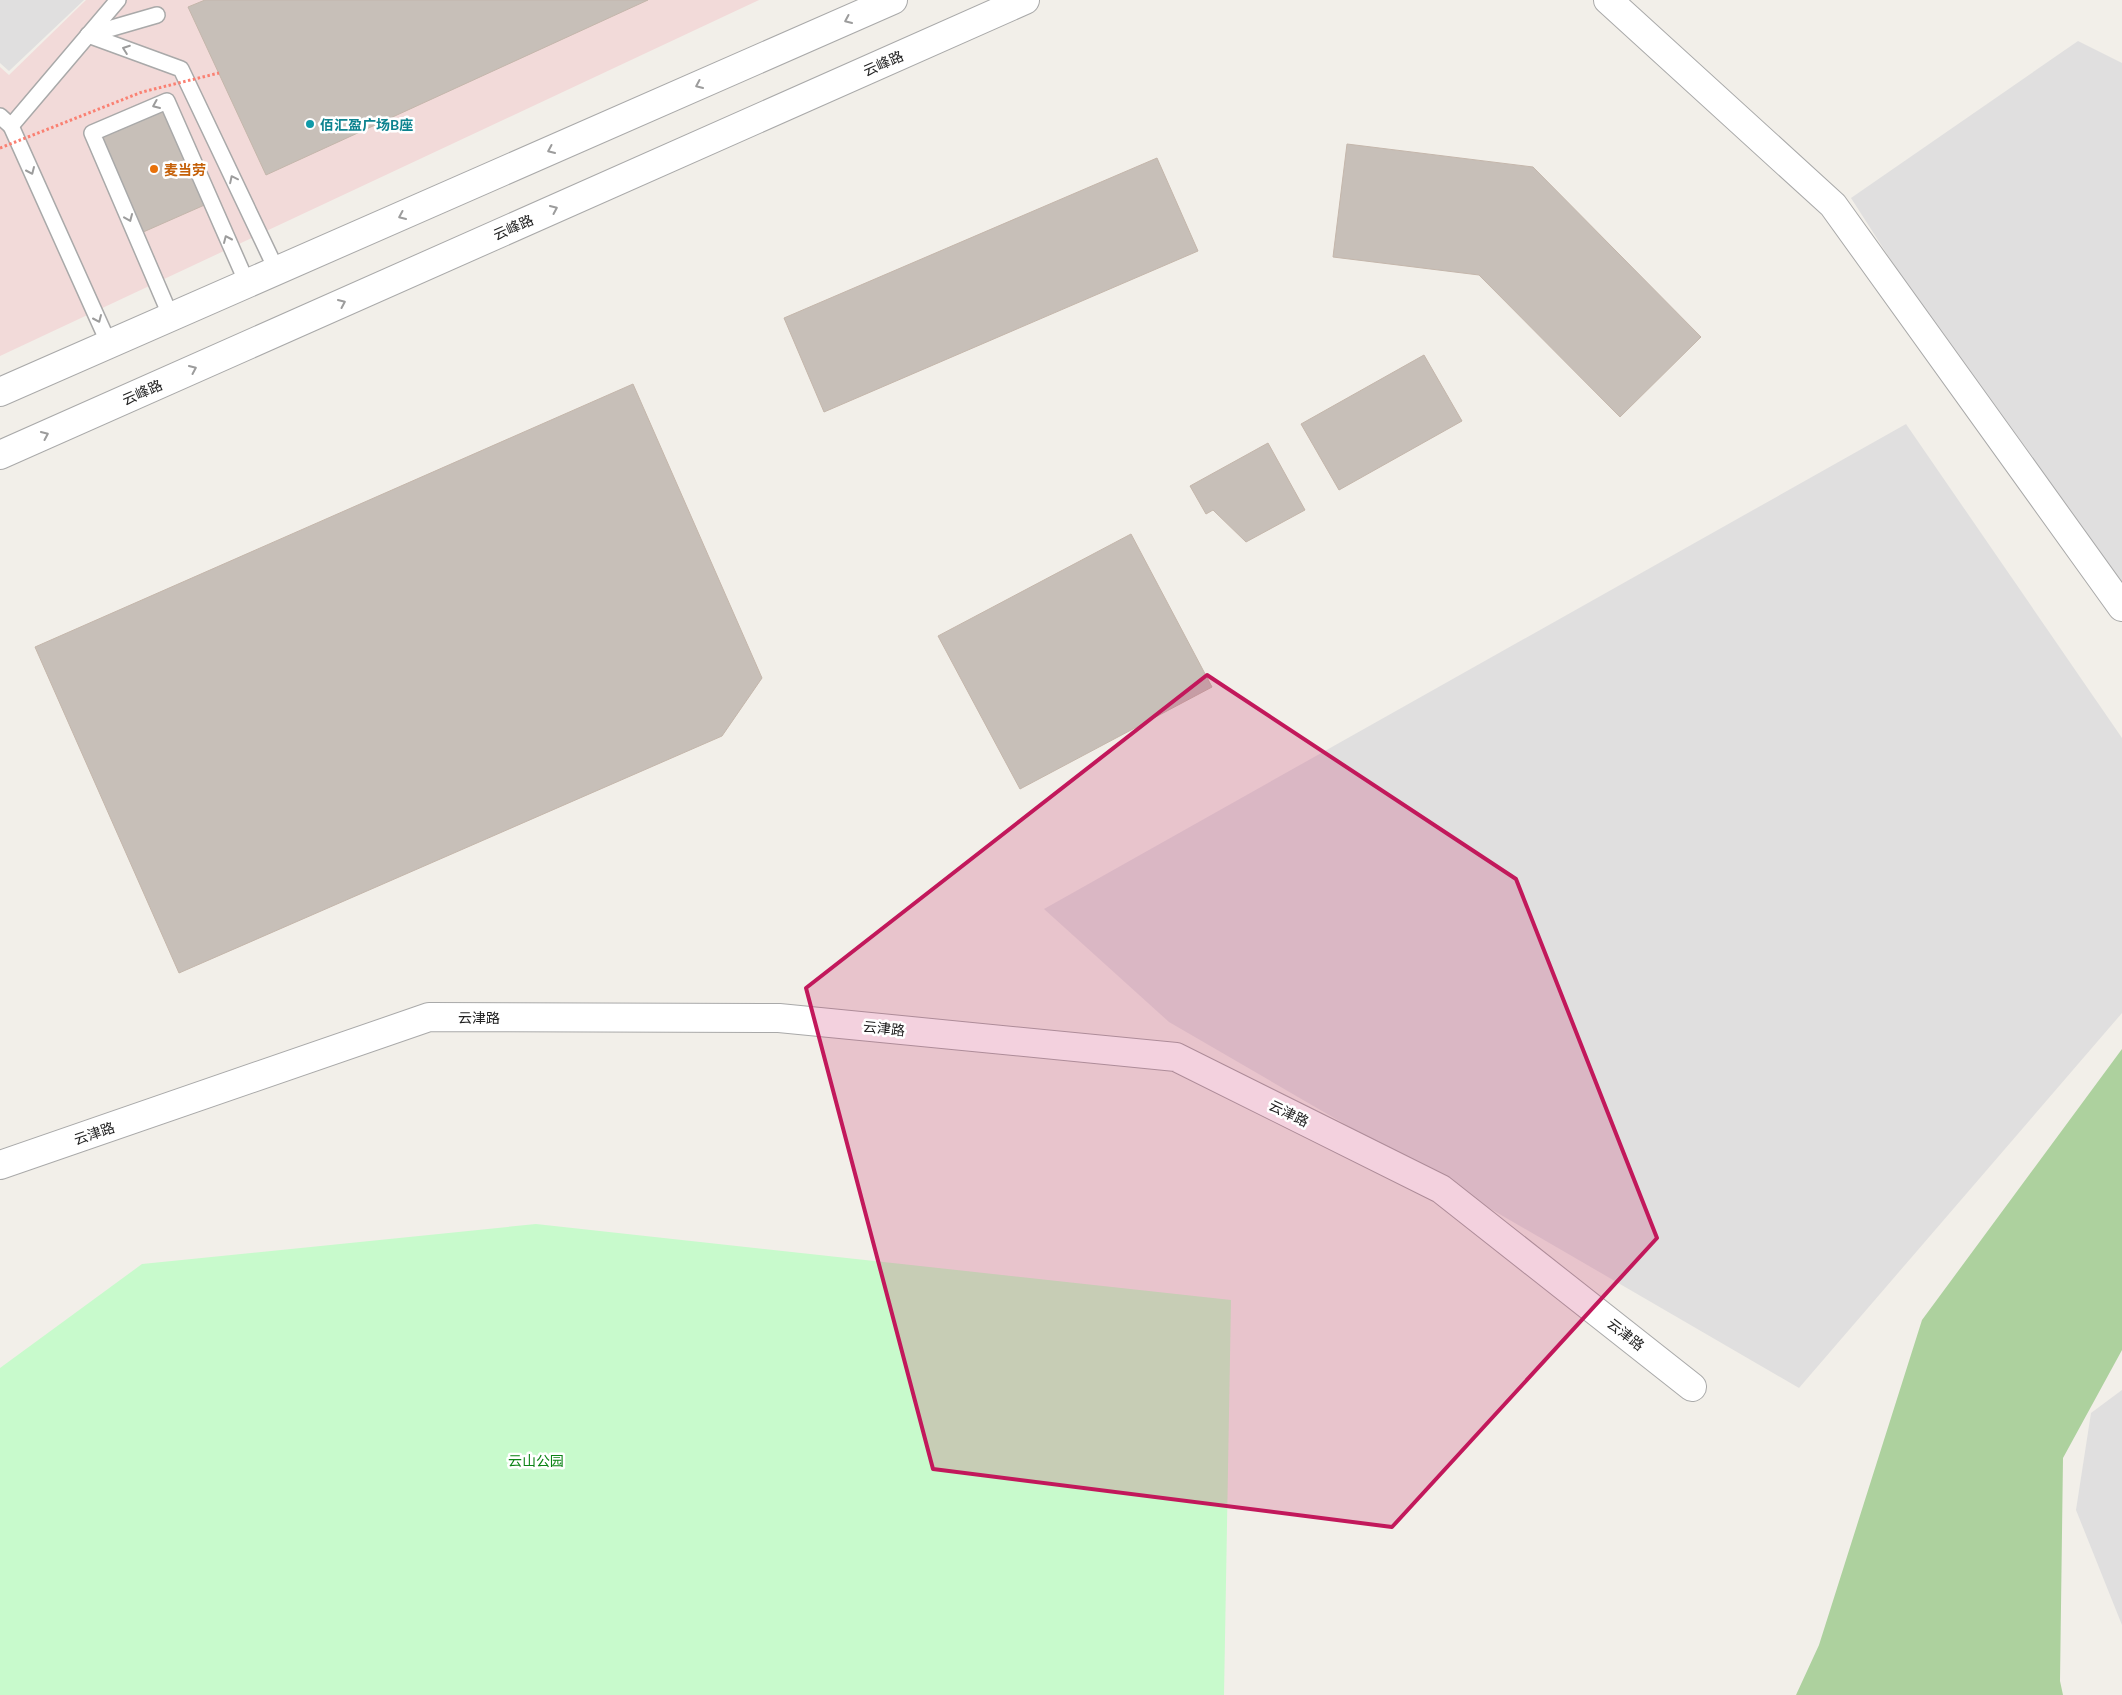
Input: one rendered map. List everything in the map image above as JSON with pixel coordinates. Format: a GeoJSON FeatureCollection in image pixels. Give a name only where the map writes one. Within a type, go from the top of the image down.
{"type":"FeatureCollection","features":[{"type":"Feature","properties":{"kind":"street"},"geometry":{"type":"LineString","coordinates":[[0,392],[893,0]]}},
{"type":"Feature","properties":{"kind":"street","name":"云峰路"},"geometry":{"type":"LineString","coordinates":[[0,455],[1025,0]]}},
{"type":"Feature","properties":{"kind":"street"},"geometry":{"type":"LineString","coordinates":[[1608,0],[1832,205],[2122,608]]}},
{"type":"Feature","properties":{"kind":"street","name":"云津路"},"geometry":{"type":"LineString","coordinates":[[0,1165],[429,1017],[779,1018],[1176,1057],[1441,1189],[1692,1387]]}},
{"type":"Feature","properties":{"kind":"lane"},"geometry":{"type":"LineString","coordinates":[[110,344],[6,121],[88,35],[118,0]]}},
{"type":"Feature","properties":{"kind":"lane"},"geometry":{"type":"LineString","coordinates":[[88,35],[157,15]]}},
{"type":"Feature","properties":{"kind":"lane"},"geometry":{"type":"LineString","coordinates":[[88,35],[180,69],[277,270]]}},
{"type":"Feature","properties":{"kind":"lane"},"geometry":{"type":"LineString","coordinates":[[171,317],[92,133],[167,101],[247,283]]}},
{"type":"Feature","properties":{"kind":"path"},"geometry":{"type":"LineString","coordinates":[[0,148],[142,92],[219,73]]}},
{"type":"Feature","properties":{"kind":"highlighted area"},"geometry":{"type":"Polygon","coordinates":[[[1207,675],[1516,879],[1657,1238],[1392,1527],[933,1469],[806,988],[1207,675]]]}},
{"type":"Feature","properties":{"kind":"shaded area"},"geometry":{"type":"Polygon","coordinates":[[[0,0],[84,0],[9,71],[0,63],[0,0]]]}},
{"type":"Feature","properties":{"kind":"shaded area"},"geometry":{"type":"Polygon","coordinates":[[[86,0],[759,0],[0,356],[0,67],[9,75],[86,0]]]}},
{"type":"Feature","properties":{"kind":"shaded area"},"geometry":{"type":"Polygon","coordinates":[[[2078,41],[2122,63],[2122,610],[2102,589],[1851,198],[2078,41]]]}},
{"type":"Feature","properties":{"kind":"shaded area"},"geometry":{"type":"Polygon","coordinates":[[[1906,424],[2122,738],[2122,1013],[1799,1388],[1169,1022],[1044,909],[1906,424]]]}},
{"type":"Feature","properties":{"kind":"shaded area"},"geometry":{"type":"Polygon","coordinates":[[[2122,1390],[2122,1625],[2076,1510],[2091,1413],[2122,1390]]]}},
{"type":"Feature","properties":{"kind":"green space"},"geometry":{"type":"Polygon","coordinates":[[[2122,1049],[2122,1350],[2063,1458],[2060,1681],[2063,1695],[1796,1695],[1819,1645],[1922,1320],[2122,1049]]]}},
{"type":"Feature","properties":{"kind":"green space","name":"云山公园"},"geometry":{"type":"Polygon","coordinates":[[[536,1224],[1231,1300],[1224,1695],[0,1695],[0,1368],[142,1264],[536,1224]]]}},
{"type":"Feature","properties":{"kind":"building","name":"佰汇盈广场B座"},"geometry":{"type":"Polygon","coordinates":[[[205,0],[648,0],[266,175],[188,7],[205,0]]]}},
{"type":"Feature","properties":{"kind":"building","name":"麦当劳"},"geometry":{"type":"Polygon","coordinates":[[[166,105],[209,203],[141,233],[99,134],[166,105]]]}},
{"type":"Feature","properties":{"kind":"building"},"geometry":{"type":"Polygon","coordinates":[[[1347,144],[1533,167],[1701,337],[1620,417],[1479,275],[1333,257],[1347,144]]]}},
{"type":"Feature","properties":{"kind":"building"},"geometry":{"type":"Polygon","coordinates":[[[1157,158],[1198,251],[824,412],[784,318],[1157,158]]]}},
{"type":"Feature","properties":{"kind":"building"},"geometry":{"type":"Polygon","coordinates":[[[1424,355],[1462,421],[1339,490],[1301,424],[1424,355]]]}},
{"type":"Feature","properties":{"kind":"building"},"geometry":{"type":"Polygon","coordinates":[[[633,384],[762,678],[722,736],[179,973],[35,647],[633,384]]]}},
{"type":"Feature","properties":{"kind":"building"},"geometry":{"type":"Polygon","coordinates":[[[1268,443],[1305,510],[1246,542],[1213,510],[1206,514],[1190,486],[1268,443]]]}},
{"type":"Feature","properties":{"kind":"building"},"geometry":{"type":"Polygon","coordinates":[[[1131,534],[1212,687],[1020,789],[938,636],[1131,534]]]}},
{"type":"Feature","properties":{"kind":"place","name":"佰汇盈广场B座"},"geometry":{"type":"Point","coordinates":[310,124]}},
{"type":"Feature","properties":{"kind":"place","name":"麦当劳"},"geometry":{"type":"Point","coordinates":[154,169]}}]}
